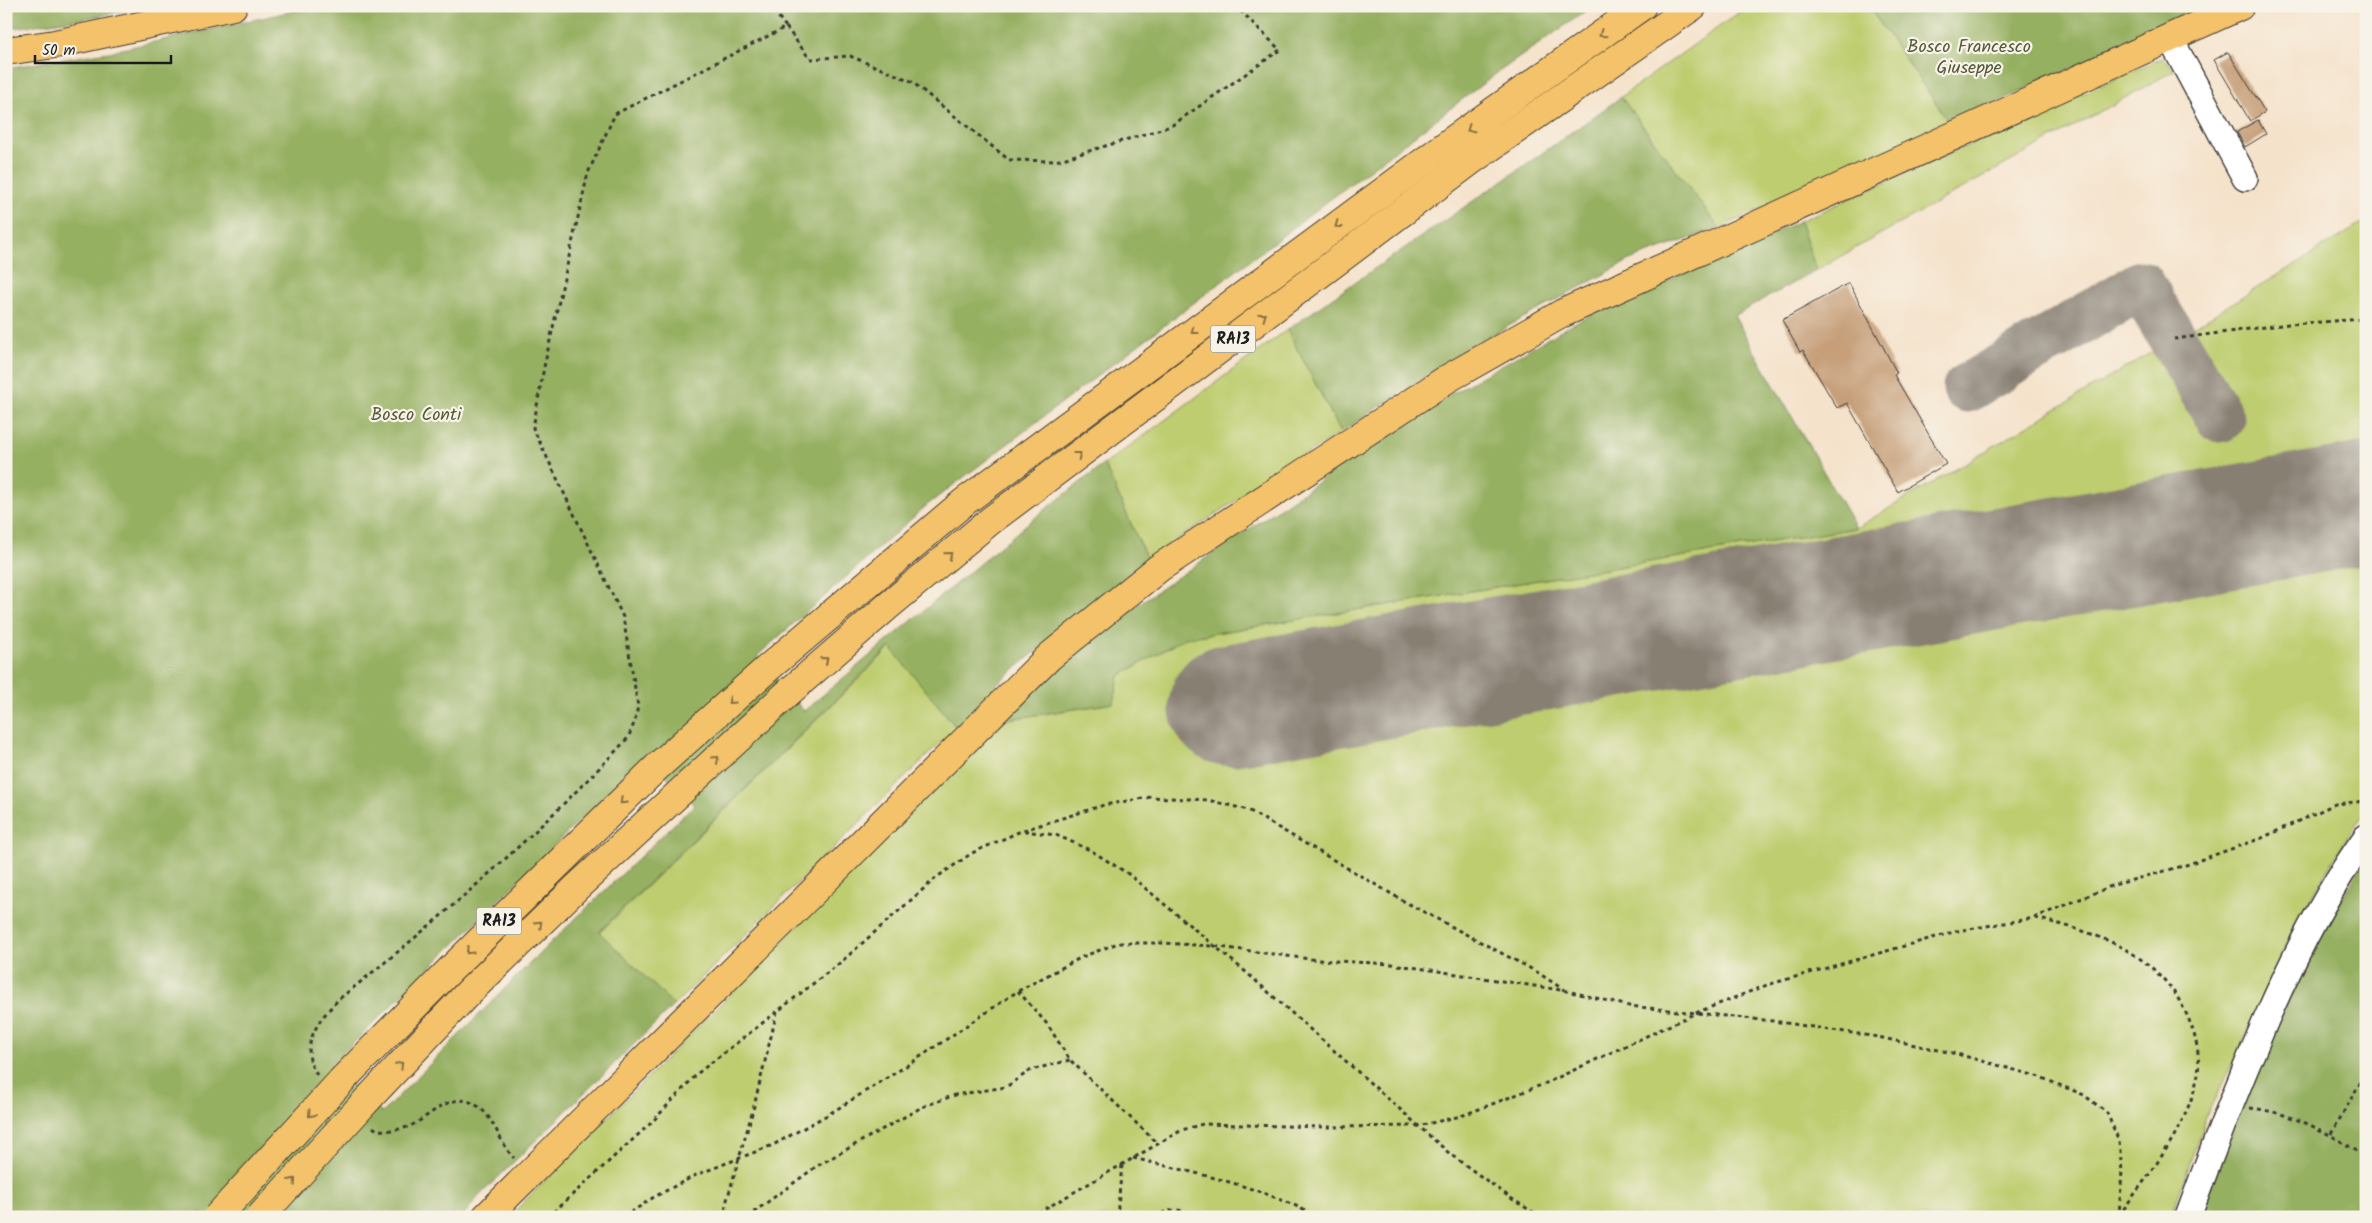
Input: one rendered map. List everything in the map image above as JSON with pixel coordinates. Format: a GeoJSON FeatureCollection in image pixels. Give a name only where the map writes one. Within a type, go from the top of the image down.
{"type":"FeatureCollection","features":[{"type":"Feature","properties":{"kind":"main road"},"geometry":{"type":"LineString","coordinates":[[6,51],[55,44],[233,6]]}},
{"type":"Feature","properties":{"kind":"main road","name":"RA13"},"geometry":{"type":"LineString","coordinates":[[217,1217],[332,1079],[450,970],[657,767],[768,668],[964,502],[1453,140],[1642,6]]}},
{"type":"Feature","properties":{"kind":"main road","name":"RA13"},"geometry":{"type":"LineString","coordinates":[[260,1217],[366,1100],[470,992],[577,887],[788,692],[888,606],[990,521],[1472,160],[1693,6]]}},
{"type":"Feature","properties":{"kind":"main road"},"geometry":{"type":"LineString","coordinates":[[486,1217],[1049,656],[1159,568],[1447,379],[1563,313],[2240,6]]}},
{"type":"Feature","properties":{"kind":"street"},"geometry":{"type":"LineString","coordinates":[[2170,38],[2245,178]]}},
{"type":"Feature","properties":{"kind":"street"},"geometry":{"type":"LineString","coordinates":[[2188,1217],[2229,1105],[2300,947],[2329,894],[2366,837]]}},
{"type":"Feature","properties":{"kind":"path"},"geometry":{"type":"LineString","coordinates":[[770,6],[810,59],[850,56],[911,81],[1009,160],[1056,161],[1171,126],[1280,50],[1236,6]]}},
{"type":"Feature","properties":{"kind":"path"},"geometry":{"type":"LineString","coordinates":[[332,1079],[313,1070],[309,1046],[318,1024],[326,1012],[339,999],[431,926],[481,882],[588,780],[628,738],[632,729],[638,706],[623,617],[533,428],[544,367],[588,173],[615,114],[786,26]]}},
{"type":"Feature","properties":{"kind":"path"},"geometry":{"type":"LineString","coordinates":[[2174,339],[2288,324],[2366,319]]}},
{"type":"Feature","properties":{"kind":"path"},"geometry":{"type":"LineString","coordinates":[[548,1217],[651,1123],[698,1073],[841,962],[937,877],[972,853],[1021,831],[1104,805],[1151,797],[1208,800],[1248,810],[1407,903],[1537,972],[1567,991]]}},
{"type":"Feature","properties":{"kind":"path"},"geometry":{"type":"LineString","coordinates":[[1031,1217],[1182,1130],[1203,1124],[1326,1127],[1418,1126],[1461,1116],[1544,1084],[1698,1012],[1767,985],[1956,931],[2034,918],[2114,885],[2183,866],[2262,838],[2335,804],[2366,802]]}},
{"type":"Feature","properties":{"kind":"path"},"geometry":{"type":"LineString","coordinates":[[1021,831],[1056,835],[1090,850],[1134,879],[1247,973],[1450,1154],[1515,1202],[1541,1217]]}},
{"type":"Feature","properties":{"kind":"path"},"geometry":{"type":"LineString","coordinates":[[2034,918],[2072,927],[2109,940],[2155,968],[2183,1004],[2197,1040],[2197,1082],[2182,1121],[2155,1166],[2118,1216]]}},
{"type":"Feature","properties":{"kind":"path"},"geometry":{"type":"LineString","coordinates":[[624,1217],[654,1197],[696,1175],[773,1145],[829,1114],[911,1063],[1018,992],[1082,957],[1118,944],[1164,942],[1213,946],[1317,960],[1392,964],[1567,991],[1630,1006],[1773,1020],[1878,1037],[1957,1054],[2040,1076],[2084,1095],[2107,1114],[2119,1141],[2122,1171],[2118,1216]]}},
{"type":"Feature","properties":{"kind":"path"},"geometry":{"type":"LineString","coordinates":[[1018,992],[1047,1024],[1070,1060],[1157,1143]]}},
{"type":"Feature","properties":{"kind":"path"},"geometry":{"type":"LineString","coordinates":[[724,1217],[777,1011]]}},
{"type":"Feature","properties":{"kind":"path"},"geometry":{"type":"LineString","coordinates":[[747,1217],[817,1166],[922,1107],[955,1095],[1006,1087],[1031,1070],[1070,1060]]}},
{"type":"Feature","properties":{"kind":"path"},"geometry":{"type":"LineString","coordinates":[[2331,1134],[2366,1073]]}},
{"type":"Feature","properties":{"kind":"path"},"geometry":{"type":"LineString","coordinates":[[373,1126],[377,1130],[399,1129],[414,1124],[437,1107],[457,1101],[467,1101],[476,1105],[486,1114],[510,1154],[530,1173]]}},
{"type":"Feature","properties":{"kind":"path"},"geometry":{"type":"LineString","coordinates":[[2229,1105],[2270,1110],[2331,1134],[2366,1157]]}},
{"type":"Feature","properties":{"kind":"path"},"geometry":{"type":"LineString","coordinates":[[1133,1158],[1215,1178],[1260,1192],[1306,1211],[1313,1217]]}},
{"type":"Feature","properties":{"kind":"path"},"geometry":{"type":"LineString","coordinates":[[1119,1217],[1122,1165]]}},
{"type":"Feature","properties":{"kind":"path"},"geometry":{"type":"LineString","coordinates":[[1155,1217],[1166,1210],[1182,1210],[1196,1217]]}},
{"type":"Feature","properties":{"kind":"green space"},"geometry":{"type":"Polygon","coordinates":[[[6,6],[145,6],[100,16],[6,29],[6,6]]]}},
{"type":"Feature","properties":{"kind":"green space","name":"Bosco Conti"},"geometry":{"type":"Polygon","coordinates":[[[316,6],[1593,6],[1497,73],[927,505],[757,656],[804,711],[1027,524],[1104,464],[1147,559],[999,682],[956,727],[890,647],[599,932],[674,1005],[478,1197],[462,1217],[204,1217],[200,1212],[196,1217],[6,1217],[6,68],[109,52],[316,6]],[[646,755],[331,1065],[382,1113],[543,950],[694,805],[646,755]]]}},
{"type":"Feature","properties":{"kind":"green space"},"geometry":{"type":"Polygon","coordinates":[[[1748,6],[1868,6],[1950,123],[1719,228],[1621,97],[1748,6]]]}},
{"type":"Feature","properties":{"kind":"green space","name":"Bosco Francesco Giuseppe"},"geometry":{"type":"Polygon","coordinates":[[[1868,6],[2210,6],[1950,123],[1868,6]]]}},
{"type":"Feature","properties":{"kind":"green space"},"geometry":{"type":"Polygon","coordinates":[[[2162,58],[2175,70],[1816,270],[1800,221],[2162,58]]]}},
{"type":"Feature","properties":{"kind":"green space"},"geometry":{"type":"Polygon","coordinates":[[[1621,97],[1719,228],[1632,259],[1466,349],[1341,432],[1287,330],[1621,97]]]}},
{"type":"Feature","properties":{"kind":"green space"},"geometry":{"type":"Polygon","coordinates":[[[1800,221],[1816,270],[1734,316],[1856,528],[1185,638],[1119,676],[1114,703],[1003,720],[1037,684],[1106,626],[1405,421],[1578,321],[1800,221]]]}},
{"type":"Feature","properties":{"kind":"green space"},"geometry":{"type":"Polygon","coordinates":[[[2366,221],[2366,812],[2351,830],[2293,929],[2259,1007],[2205,1119],[2171,1217],[509,1217],[1003,720],[1114,703],[1119,676],[1185,638],[1856,528],[2174,339],[2366,221]]]}},
{"type":"Feature","properties":{"kind":"green space"},"geometry":{"type":"Polygon","coordinates":[[[1287,330],[1341,432],[1147,559],[1104,465],[1287,330]]]}},
{"type":"Feature","properties":{"kind":"green space"},"geometry":{"type":"Polygon","coordinates":[[[891,647],[956,727],[674,1005],[599,933],[891,647]]]}},
{"type":"Feature","properties":{"kind":"green space"},"geometry":{"type":"Polygon","coordinates":[[[2366,860],[2366,1217],[2199,1217],[2258,1065],[2331,913],[2366,860]]]}},
{"type":"Feature","properties":{"kind":"building"},"geometry":{"type":"Polygon","coordinates":[[[2228,52],[2265,112],[2250,121],[2214,60],[2228,52]]]}},
{"type":"Feature","properties":{"kind":"building"},"geometry":{"type":"Polygon","coordinates":[[[2258,120],[2266,134],[2245,147],[2237,132],[2258,120]]]}},
{"type":"Feature","properties":{"kind":"building"},"geometry":{"type":"Polygon","coordinates":[[[1849,283],[1897,373],[1894,375],[1946,464],[1898,492],[1847,403],[1837,408],[1803,350],[1800,352],[1782,320],[1849,283]]]}},
{"type":"Feature","properties":{"kind":"taxiway"},"geometry":{"type":"LineString","coordinates":[[1967,388],[2141,285],[2220,418]]}},
{"type":"Feature","properties":{"kind":"runway"},"geometry":{"type":"LineString","coordinates":[[1230,705],[2366,503]]}}]}
